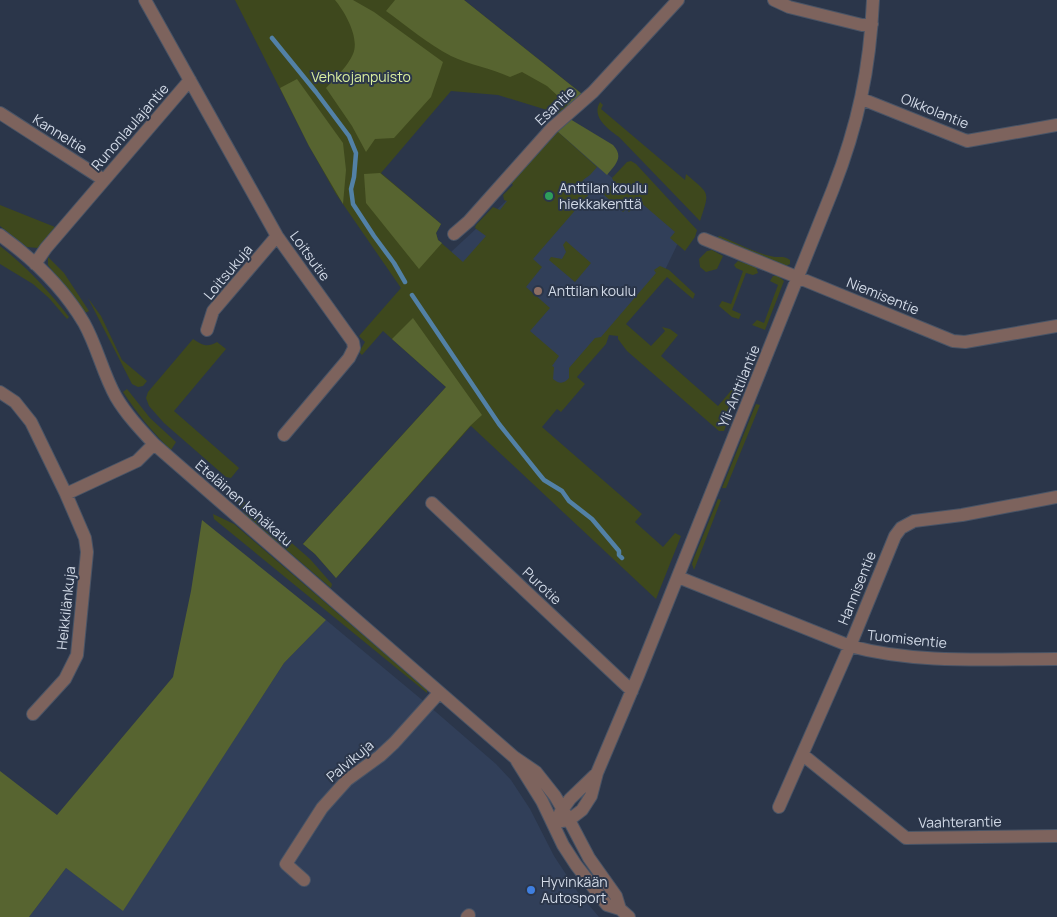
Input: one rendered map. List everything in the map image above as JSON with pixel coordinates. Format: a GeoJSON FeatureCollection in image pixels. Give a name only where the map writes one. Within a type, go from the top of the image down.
{"type":"FeatureCollection","features":[{"type":"Feature","properties":{"kind":"street","name":"Runonlaulajantie"},"geometry":{"type":"LineString","coordinates":[[35,264],[46,248],[190,80],[145,0]]}},
{"type":"Feature","properties":{"kind":"street","name":"Esantie"},"geometry":{"type":"LineString","coordinates":[[454,234],[469,221],[552,128],[593,92],[678,0]]}},
{"type":"Feature","properties":{"kind":"street"},"geometry":{"type":"LineString","coordinates":[[774,0],[789,7],[862,25],[872,24]]}},
{"type":"Feature","properties":{"kind":"street","name":"Yli-Anttilantie"},"geometry":{"type":"LineString","coordinates":[[566,814],[588,803],[592,796],[597,773],[632,691],[848,152],[866,76],[874,0]]}},
{"type":"Feature","properties":{"kind":"street","name":"Loitsutie"},"geometry":{"type":"LineString","coordinates":[[190,80],[277,236],[353,342],[354,348],[349,358],[284,435]]}},
{"type":"Feature","properties":{"kind":"street","name":"Olkkolantie"},"geometry":{"type":"LineString","coordinates":[[862,98],[967,141],[1057,125]]}},
{"type":"Feature","properties":{"kind":"street","name":"Kanneltie"},"geometry":{"type":"LineString","coordinates":[[0,114],[104,180]]}},
{"type":"Feature","properties":{"kind":"street","name":"Eteläinen kehäkatu"},"geometry":{"type":"LineString","coordinates":[[0,235],[35,264],[63,294],[84,324],[116,396],[133,422],[154,444],[439,693],[514,757],[536,772],[566,814],[589,858],[616,896],[624,913]]}},
{"type":"Feature","properties":{"kind":"street","name":"Loitsukuja"},"geometry":{"type":"LineString","coordinates":[[207,330],[213,312],[277,236]]}},
{"type":"Feature","properties":{"kind":"street","name":"Niemisentie"},"geometry":{"type":"LineString","coordinates":[[704,239],[953,341],[965,342],[1057,326]]}},
{"type":"Feature","properties":{"kind":"street","name":"Heikkilänkuja"},"geometry":{"type":"LineString","coordinates":[[0,392],[15,402],[31,422],[85,538],[87,552],[77,655],[65,679],[33,714]]}},
{"type":"Feature","properties":{"kind":"street"},"geometry":{"type":"LineString","coordinates":[[66,494],[137,462],[154,444]]}},
{"type":"Feature","properties":{"kind":"street","name":"Hannisentie"},"geometry":{"type":"LineString","coordinates":[[779,808],[850,646],[895,536],[901,528],[914,521],[962,516],[1057,497]]}},
{"type":"Feature","properties":{"kind":"street","name":"Purotie"},"geometry":{"type":"LineString","coordinates":[[432,503],[632,691]]}},
{"type":"Feature","properties":{"kind":"street","name":"Tuomisentie"},"geometry":{"type":"LineString","coordinates":[[678,577],[850,646],[872,652],[912,657],[970,660],[1057,659]]}},
{"type":"Feature","properties":{"kind":"street","name":"Palvikuja"},"geometry":{"type":"LineString","coordinates":[[304,880],[286,864],[322,808],[347,780],[380,756],[394,743],[439,693]]}},
{"type":"Feature","properties":{"kind":"street","name":"Vaahterantie"},"geometry":{"type":"LineString","coordinates":[[803,755],[906,838],[1057,836]]}},
{"type":"Feature","properties":{"kind":"street","name":"Eteläinen kehäkatu"},"geometry":{"type":"LineString","coordinates":[[514,757],[554,822],[563,845],[592,888],[607,905],[624,913]]}},
{"type":"Feature","properties":{"kind":"street"},"geometry":{"type":"LineString","coordinates":[[554,822],[566,814]]}},
{"type":"Feature","properties":{"kind":"shaded area","name":"Anttilan koulu"},"geometry":{"type":"Polygon","coordinates":[[[564,138],[684,237],[677,245],[666,268],[557,395],[423,282],[451,252],[507,200],[564,138]]]}},
{"type":"Feature","properties":{"kind":"shaded area"},"geometry":{"type":"Polygon","coordinates":[[[326,620],[421,699],[496,764],[511,780],[530,809],[554,856],[577,891],[599,917],[29,917],[66,868],[123,910],[284,663],[326,620]]]}},
{"type":"Feature","properties":{"kind":"green space","name":"Vehkojanpuisto"},"geometry":{"type":"Polygon","coordinates":[[[235,0],[464,0],[582,94],[560,114],[498,95],[451,91],[381,173],[441,224],[436,233],[438,240],[463,262],[486,236],[475,228],[476,225],[493,207],[500,210],[507,201],[504,200],[503,195],[513,185],[510,181],[557,131],[597,167],[583,180],[584,185],[591,192],[533,259],[542,267],[526,287],[550,308],[530,331],[559,356],[552,366],[554,367],[553,379],[557,382],[561,383],[569,378],[569,368],[595,338],[601,337],[656,273],[654,270],[660,266],[669,270],[695,294],[693,299],[667,277],[626,324],[651,346],[665,331],[662,327],[670,329],[678,335],[661,356],[718,406],[735,386],[740,390],[724,431],[719,431],[627,351],[618,339],[618,336],[609,335],[606,344],[577,377],[585,384],[561,412],[557,409],[542,427],[642,514],[635,522],[663,547],[675,533],[681,536],[656,599],[471,426],[336,578],[315,554],[303,544],[446,387],[383,331],[362,355],[359,352],[365,342],[359,336],[401,288],[336,194],[309,146],[235,0]]]}},
{"type":"Feature","properties":{"kind":"green space"},"geometry":{"type":"Polygon","coordinates":[[[335,0],[353,0],[374,12],[443,62],[431,97],[394,138],[375,139],[366,152],[352,126],[326,88],[348,63],[355,48],[353,33],[343,11],[335,0]]]}},
{"type":"Feature","properties":{"kind":"green space"},"geometry":{"type":"Polygon","coordinates":[[[395,0],[464,0],[582,94],[569,106],[547,86],[522,72],[510,77],[451,56],[386,11],[395,0]]]}},
{"type":"Feature","properties":{"kind":"green space"},"geometry":{"type":"Polygon","coordinates":[[[297,79],[343,143],[346,170],[343,204],[309,146],[280,88],[297,79]]]}},
{"type":"Feature","properties":{"kind":"green space"},"geometry":{"type":"Polygon","coordinates":[[[600,102],[603,105],[601,109],[685,180],[686,174],[704,190],[706,198],[700,221],[619,137],[602,122],[598,113],[600,102]]]}},
{"type":"Feature","properties":{"kind":"green space"},"geometry":{"type":"Polygon","coordinates":[[[570,119],[613,145],[616,149],[618,160],[607,175],[557,131],[570,119]]]}},
{"type":"Feature","properties":{"kind":"green space"},"geometry":{"type":"Polygon","coordinates":[[[631,161],[636,164],[697,230],[695,237],[685,251],[670,238],[675,232],[639,201],[629,212],[626,209],[623,212],[603,194],[614,182],[612,178],[627,162],[631,161]]]}},
{"type":"Feature","properties":{"kind":"green space"},"geometry":{"type":"Polygon","coordinates":[[[380,173],[441,224],[436,233],[438,240],[442,243],[419,269],[366,203],[364,174],[380,173]]]}},
{"type":"Feature","properties":{"kind":"green space"},"geometry":{"type":"Polygon","coordinates":[[[0,205],[55,227],[38,248],[27,247],[0,226],[0,205]]]}},
{"type":"Feature","properties":{"kind":"green space"},"geometry":{"type":"Polygon","coordinates":[[[720,236],[761,253],[786,258],[790,260],[790,264],[786,266],[718,239],[717,237],[720,236]]]}},
{"type":"Feature","properties":{"kind":"green space"},"geometry":{"type":"Polygon","coordinates":[[[566,241],[591,263],[575,282],[549,260],[551,257],[562,259],[566,252],[563,245],[566,241]]]}},
{"type":"Feature","properties":{"kind":"green space"},"geometry":{"type":"Polygon","coordinates":[[[0,246],[45,288],[69,317],[67,319],[49,298],[33,284],[0,264],[0,246]]]}},
{"type":"Feature","properties":{"kind":"green space"},"geometry":{"type":"Polygon","coordinates":[[[712,250],[723,256],[717,269],[706,272],[700,267],[699,259],[707,251],[712,250]]]}},
{"type":"Feature","properties":{"kind":"green space"},"geometry":{"type":"Polygon","coordinates":[[[48,257],[64,273],[89,311],[85,313],[48,265],[48,257]]]}},
{"type":"Feature","properties":{"kind":"green space"},"geometry":{"type":"Polygon","coordinates":[[[738,261],[756,267],[758,273],[753,275],[746,273],[732,310],[741,314],[739,319],[732,317],[719,306],[722,301],[731,304],[743,271],[734,265],[738,261]]]}},
{"type":"Feature","properties":{"kind":"green space"},"geometry":{"type":"Polygon","coordinates":[[[773,276],[778,276],[784,281],[765,330],[752,325],[757,320],[764,323],[778,285],[770,281],[773,276]]]}},
{"type":"Feature","properties":{"kind":"green space"},"geometry":{"type":"Polygon","coordinates":[[[88,298],[101,316],[122,360],[147,381],[143,386],[138,387],[132,384],[88,298]]]}},
{"type":"Feature","properties":{"kind":"green space"},"geometry":{"type":"Polygon","coordinates":[[[413,318],[482,415],[470,426],[336,578],[315,554],[303,544],[446,387],[392,339],[413,318]]]}},
{"type":"Feature","properties":{"kind":"green space"},"geometry":{"type":"Polygon","coordinates":[[[193,339],[205,345],[217,342],[226,349],[174,411],[239,468],[231,478],[226,477],[164,423],[149,406],[146,398],[148,392],[193,339]]]}},
{"type":"Feature","properties":{"kind":"green space"},"geometry":{"type":"Polygon","coordinates":[[[127,389],[150,418],[176,442],[171,450],[151,429],[123,392],[127,389]]]}},
{"type":"Feature","properties":{"kind":"green space"},"geometry":{"type":"Polygon","coordinates":[[[756,404],[760,405],[726,488],[722,488],[756,404]]]}},
{"type":"Feature","properties":{"kind":"green space"},"geometry":{"type":"Polygon","coordinates":[[[231,490],[310,559],[332,584],[331,588],[247,516],[228,493],[231,490]]]}},
{"type":"Feature","properties":{"kind":"green space"},"geometry":{"type":"Polygon","coordinates":[[[718,499],[721,500],[694,570],[692,564],[694,558],[718,499]]]}},
{"type":"Feature","properties":{"kind":"green space"},"geometry":{"type":"Polygon","coordinates":[[[213,514],[234,524],[427,690],[427,693],[214,519],[213,514]]]}},
{"type":"Feature","properties":{"kind":"green space"},"geometry":{"type":"Polygon","coordinates":[[[202,520],[326,620],[284,663],[123,911],[66,868],[29,917],[0,917],[0,771],[57,815],[173,677],[191,591],[202,520]]]}},
{"type":"Feature","properties":{"kind":"waterway"},"geometry":{"type":"LineString","coordinates":[[272,38],[349,136],[356,153],[351,189],[353,204],[405,282]]}},
{"type":"Feature","properties":{"kind":"waterway"},"geometry":{"type":"LineString","coordinates":[[412,295],[499,424],[544,480],[562,491],[569,501],[592,519],[619,551],[619,555],[622,558]]}},
{"type":"Feature","properties":{"kind":"place","name":"Anttilan koulu hiekkakenttä"},"geometry":{"type":"Point","coordinates":[549,196]}},
{"type":"Feature","properties":{"kind":"place","name":"Anttilan koulu"},"geometry":{"type":"Point","coordinates":[538,291]}},
{"type":"Feature","properties":{"kind":"place","name":"Hyvinkään Autosport"},"geometry":{"type":"Point","coordinates":[531,890]}}]}
